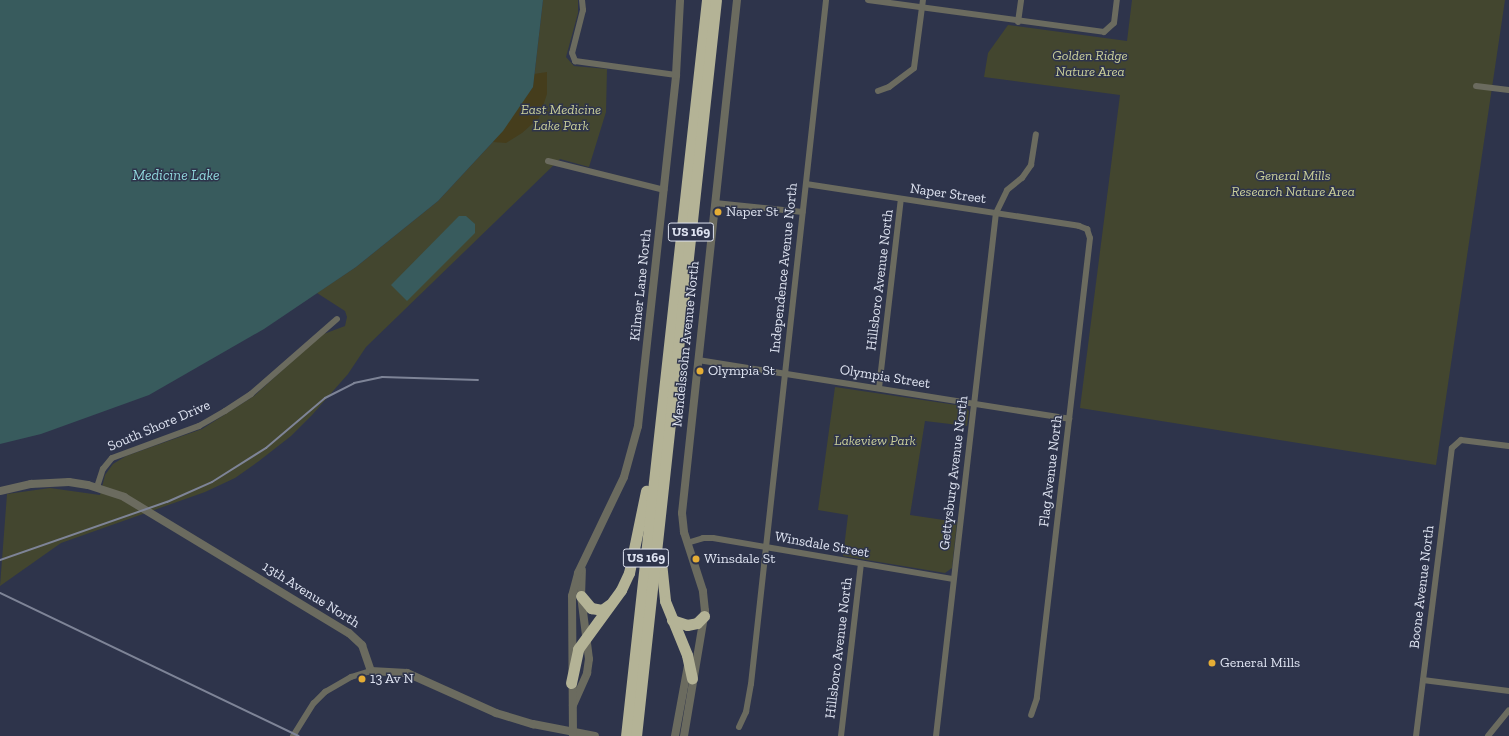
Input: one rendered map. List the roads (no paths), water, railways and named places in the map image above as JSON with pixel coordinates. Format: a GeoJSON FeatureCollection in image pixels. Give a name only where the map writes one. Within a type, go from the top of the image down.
{"type":"FeatureCollection","features":[{"type":"Feature","properties":{"kind":"highway","name":"US 169"},"geometry":{"type":"LineString","coordinates":[[636,736],[633,717],[663,400],[707,0]]}},
{"type":"Feature","properties":{"kind":"highway","name":"US 169"},"geometry":{"type":"LineString","coordinates":[[626,736],[633,717],[666,465],[716,0]]}},
{"type":"Feature","properties":{"kind":"highway"},"geometry":{"type":"LineString","coordinates":[[571,683],[575,657],[586,636],[613,602],[626,580],[633,560],[663,400]]}},
{"type":"Feature","properties":{"kind":"highway"},"geometry":{"type":"LineString","coordinates":[[666,465],[661,576],[665,601],[689,661],[692,678]]}},
{"type":"Feature","properties":{"kind":"highway"},"geometry":{"type":"LineString","coordinates":[[581,596],[587,606],[598,610],[613,602]]}},
{"type":"Feature","properties":{"kind":"highway"},"geometry":{"type":"LineString","coordinates":[[672,620],[687,625],[697,623],[704,616]]}},
{"type":"Feature","properties":{"kind":"street"},"geometry":{"type":"LineString","coordinates":[[582,0],[583,10],[572,53],[575,61],[676,75]]}},
{"type":"Feature","properties":{"kind":"street","name":"Kilmer Lane North"},"geometry":{"type":"LineString","coordinates":[[573,734],[571,683],[571,605],[575,581],[614,501],[636,437],[676,75],[680,0]]}},
{"type":"Feature","properties":{"kind":"street","name":"Mendelssohn Avenue North"},"geometry":{"type":"LineString","coordinates":[[684,736],[692,678],[704,616],[703,590],[687,543],[682,513],[737,0]]}},
{"type":"Feature","properties":{"kind":"street","name":"Independence Avenue North"},"geometry":{"type":"LineString","coordinates":[[739,727],[746,712],[751,684],[826,0]]}},
{"type":"Feature","properties":{"kind":"street"},"geometry":{"type":"LineString","coordinates":[[868,0],[1018,22],[1100,32],[1109,30],[1114,23],[1117,0]]}},
{"type":"Feature","properties":{"kind":"street"},"geometry":{"type":"LineString","coordinates":[[878,91],[889,87],[914,68],[923,0]]}},
{"type":"Feature","properties":{"kind":"street"},"geometry":{"type":"LineString","coordinates":[[1018,22],[1021,0]]}},
{"type":"Feature","properties":{"kind":"street"},"geometry":{"type":"LineString","coordinates":[[1476,86],[1509,90]]}},
{"type":"Feature","properties":{"kind":"street","name":"Gettysburg Avenue North"},"geometry":{"type":"LineString","coordinates":[[936,736],[996,213],[1007,190],[1022,178],[1031,165],[1036,134]]}},
{"type":"Feature","properties":{"kind":"street"},"geometry":{"type":"LineString","coordinates":[[548,161],[664,190]]}},
{"type":"Feature","properties":{"kind":"street","name":"Naper Street"},"geometry":{"type":"LineString","coordinates":[[806,184],[1079,226],[1087,229]]}},
{"type":"Feature","properties":{"kind":"street","name":"Hillsboro Avenue North"},"geometry":{"type":"LineString","coordinates":[[879,388],[901,199]]}},
{"type":"Feature","properties":{"kind":"street"},"geometry":{"type":"LineString","coordinates":[[715,203],[803,212]]}},
{"type":"Feature","properties":{"kind":"street","name":"Flag Avenue North"},"geometry":{"type":"LineString","coordinates":[[1031,714],[1037,698],[1090,238],[1087,229]]}},
{"type":"Feature","properties":{"kind":"street","name":"South Shore Drive"},"geometry":{"type":"LineString","coordinates":[[97,488],[103,469],[112,458],[200,426],[225,411],[251,394],[337,319]]}},
{"type":"Feature","properties":{"kind":"street","name":"Olympia Street"},"geometry":{"type":"LineString","coordinates":[[698,360],[1069,419]]}},
{"type":"Feature","properties":{"kind":"street","name":"Boone Avenue North"},"geometry":{"type":"LineString","coordinates":[[1416,736],[1452,448],[1456,442],[1462,440],[1509,446]]}},
{"type":"Feature","properties":{"kind":"street"},"geometry":{"type":"LineString","coordinates":[[0,491],[50,482],[97,488]]}},
{"type":"Feature","properties":{"kind":"street","name":"13th Avenue North"},"geometry":{"type":"LineString","coordinates":[[97,488],[141,506],[349,633],[362,645],[371,671]]}},
{"type":"Feature","properties":{"kind":"street","name":"Winsdale Street"},"geometry":{"type":"LineString","coordinates":[[687,543],[703,538],[713,538],[954,579]]}},
{"type":"Feature","properties":{"kind":"street","name":"Kilmer Lane North"},"geometry":{"type":"LineString","coordinates":[[572,707],[588,666],[581,596],[583,562]]}},
{"type":"Feature","properties":{"kind":"street","name":"Hillsboro Avenue North"},"geometry":{"type":"LineString","coordinates":[[841,736],[861,564]]}},
{"type":"Feature","properties":{"kind":"street","name":"Mendelssohn Avenue North"},"geometry":{"type":"LineString","coordinates":[[675,736],[689,661],[704,616]]}},
{"type":"Feature","properties":{"kind":"street"},"geometry":{"type":"LineString","coordinates":[[293,736],[309,709],[325,692],[351,677],[371,671],[393,671],[420,677],[486,710],[573,734],[595,736]]}},
{"type":"Feature","properties":{"kind":"street"},"geometry":{"type":"LineString","coordinates":[[1423,680],[1509,691]]}},
{"type":"Feature","properties":{"kind":"street"},"geometry":{"type":"LineString","coordinates":[[1488,736],[1509,710]]}},
{"type":"Feature","properties":{"kind":"water","name":"Medicine Lake"},"geometry":{"type":"Polygon","coordinates":[[[0,0],[543,0],[533,87],[503,131],[438,201],[356,267],[264,329],[149,395],[41,434],[0,444],[0,0]]]}},
{"type":"Feature","properties":{"kind":"water"},"geometry":{"type":"Polygon","coordinates":[[[459,216],[466,216],[475,224],[475,233],[407,301],[391,285],[459,216]]]}},
{"type":"Feature","properties":{"kind":"railway"},"geometry":{"type":"LineString","coordinates":[[0,560],[167,502],[212,482],[266,448],[325,398],[354,383],[382,377],[478,380]]}},
{"type":"Feature","properties":{"kind":"railway"},"geometry":{"type":"LineString","coordinates":[[0,593],[299,736]]}},
{"type":"Feature","properties":{"kind":"place","name":"Naper St"},"geometry":{"type":"Point","coordinates":[718,212]}},
{"type":"Feature","properties":{"kind":"place","name":"Olympia St"},"geometry":{"type":"Point","coordinates":[700,371]}},
{"type":"Feature","properties":{"kind":"place","name":"Winsdale St"},"geometry":{"type":"Point","coordinates":[696,559]}},
{"type":"Feature","properties":{"kind":"place","name":"General Mills"},"geometry":{"type":"Point","coordinates":[1212,663]}},
{"type":"Feature","properties":{"kind":"place","name":"13 Av N"},"geometry":{"type":"Point","coordinates":[362,679]}},
{"type":"Feature","properties":{"kind":"park label","name":"Golden Ridge Nature Area"},"geometry":{"type":"Point","coordinates":[1090,64]}},
{"type":"Feature","properties":{"kind":"park label","name":"East Medicine Lake Park"},"geometry":{"type":"Point","coordinates":[561,118]}},
{"type":"Feature","properties":{"kind":"park label","name":"General Mills Research Nature Area"},"geometry":{"type":"Point","coordinates":[1293,184]}},
{"type":"Feature","properties":{"kind":"park label","name":"Lakeview Park"},"geometry":{"type":"Point","coordinates":[875,441]}}]}
